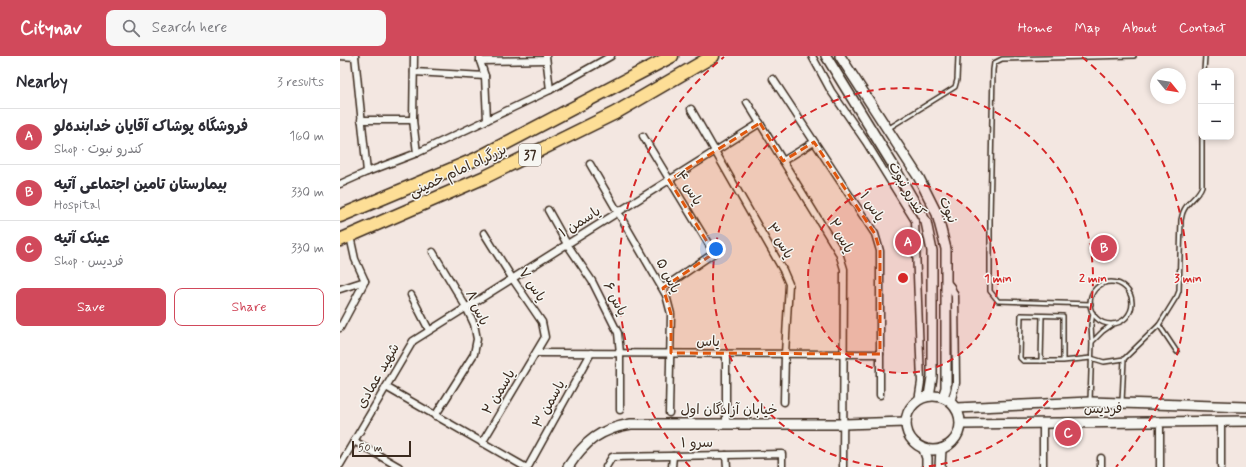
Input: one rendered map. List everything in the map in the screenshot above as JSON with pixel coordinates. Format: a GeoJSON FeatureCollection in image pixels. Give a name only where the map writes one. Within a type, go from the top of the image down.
{"type":"FeatureCollection","features":[{"type":"Feature","properties":{"kind":"highway","name":"بزرگراه امام خمینی"},"geometry":{"type":"LineString","coordinates":[[340,216],[476,159],[672,56]]}},
{"type":"Feature","properties":{"kind":"highway","name":"بزرگراه امام خمینی"},"geometry":{"type":"LineString","coordinates":[[345,238],[485,177],[614,113],[713,56]]}},
{"type":"Feature","properties":{"kind":"highway"},"geometry":{"type":"LineString","coordinates":[[476,159],[469,165],[468,172],[474,179],[485,177]]}},
{"type":"Feature","properties":{"kind":"highway"},"geometry":{"type":"LineString","coordinates":[[446,172],[457,172],[463,179],[459,186],[451,192]]}},
{"type":"Feature","properties":{"kind":"main road"},"geometry":{"type":"LineString","coordinates":[[648,69],[660,56]]}},
{"type":"Feature","properties":{"kind":"main road","name":"نبوت"},"geometry":{"type":"LineString","coordinates":[[826,56],[926,222],[932,251],[932,376],[929,396]]}},
{"type":"Feature","properties":{"kind":"main road","name":"نبوت"},"geometry":{"type":"LineString","coordinates":[[840,56],[918,178],[937,214],[946,249],[946,388],[943,397]]}},
{"type":"Feature","properties":{"kind":"main road"},"geometry":{"type":"LineString","coordinates":[[929,396],[943,397],[954,405],[960,415],[959,432],[955,440],[941,449],[924,449],[917,445],[911,438],[908,431],[906,422],[912,406],[918,400],[929,396]]}},
{"type":"Feature","properties":{"kind":"main road"},"geometry":{"type":"LineString","coordinates":[[954,405],[1090,402],[1246,407]]}},
{"type":"Feature","properties":{"kind":"main road","name":"فردیس"},"geometry":{"type":"LineString","coordinates":[[960,424],[1246,421]]}},
{"type":"Feature","properties":{"kind":"main road","name":"خیابان آزادگان اول"},"geometry":{"type":"LineString","coordinates":[[568,467],[588,441],[602,432],[617,426],[632,424],[844,424],[906,422]]}},
{"type":"Feature","properties":{"kind":"main road"},"geometry":{"type":"LineString","coordinates":[[924,449],[927,458],[927,467]]}},
{"type":"Feature","properties":{"kind":"main road"},"geometry":{"type":"LineString","coordinates":[[940,467],[941,449]]}},
{"type":"Feature","properties":{"kind":"street"},"geometry":{"type":"LineString","coordinates":[[340,56],[355,56],[367,172]]}},
{"type":"Feature","properties":{"kind":"street"},"geometry":{"type":"LineString","coordinates":[[414,56],[413,120],[417,152]]}},
{"type":"Feature","properties":{"kind":"street"},"geometry":{"type":"LineString","coordinates":[[340,184],[417,152],[487,120],[550,90],[611,56]]}},
{"type":"Feature","properties":{"kind":"street","name":"کندرو نبوت"},"geometry":{"type":"LineString","coordinates":[[812,56],[831,91],[866,142],[914,221],[921,382],[918,400]]}},
{"type":"Feature","properties":{"kind":"street"},"geometry":{"type":"LineString","coordinates":[[487,120],[485,76],[480,58],[546,58],[550,90]]}},
{"type":"Feature","properties":{"kind":"street"},"geometry":{"type":"LineString","coordinates":[[414,72],[485,76]]}},
{"type":"Feature","properties":{"kind":"street","name":"یاس ۱"},"geometry":{"type":"LineString","coordinates":[[773,79],[875,234],[880,251],[880,395]]}},
{"type":"Feature","properties":{"kind":"street","name":"یاس ۲"},"geometry":{"type":"LineString","coordinates":[[747,102],[839,253],[844,270],[843,467]]}},
{"type":"Feature","properties":{"kind":"street","name":"یاس ۳"},"geometry":{"type":"LineString","coordinates":[[691,109],[783,270],[789,284],[784,354],[784,402]]}},
{"type":"Feature","properties":{"kind":"street"},"geometry":{"type":"LineString","coordinates":[[361,120],[413,120]]}},
{"type":"Feature","properties":{"kind":"street","name":"یاسمن ۱"},"geometry":{"type":"LineString","coordinates":[[413,341],[760,123]]}},
{"type":"Feature","properties":{"kind":"street","name":"یاس ۴"},"geometry":{"type":"LineString","coordinates":[[643,136],[714,253],[662,288]]}},
{"type":"Feature","properties":{"kind":"street"},"geometry":{"type":"LineString","coordinates":[[783,161],[814,142]]}},
{"type":"Feature","properties":{"kind":"street","name":"یاس ۵"},"geometry":{"type":"LineString","coordinates":[[590,164],[666,295],[671,314],[669,413]]}},
{"type":"Feature","properties":{"kind":"street","name":"یاس ۶"},"geometry":{"type":"LineString","coordinates":[[548,210],[567,244],[592,281],[618,333],[620,353],[620,410]]}},
{"type":"Feature","properties":{"kind":"street","name":"یاس ۷"},"geometry":{"type":"LineString","coordinates":[[484,233],[542,322],[545,337],[536,353]]}},
{"type":"Feature","properties":{"kind":"street"},"geometry":{"type":"LineString","coordinates":[[345,238],[365,281]]}},
{"type":"Feature","properties":{"kind":"street","name":"یاس ۸"},"geometry":{"type":"LineString","coordinates":[[433,252],[466,307],[474,324],[477,339],[474,354],[435,416]]}},
{"type":"Feature","properties":{"kind":"street"},"geometry":{"type":"LineString","coordinates":[[340,289],[365,281]]}},
{"type":"Feature","properties":{"kind":"street"},"geometry":{"type":"LineString","coordinates":[[340,328],[365,281]]}},
{"type":"Feature","properties":{"kind":"street"},"geometry":{"type":"LineString","coordinates":[[946,281],[951,287],[955,296],[956,383],[954,405]]}},
{"type":"Feature","properties":{"kind":"street"},"geometry":{"type":"LineString","coordinates":[[411,295],[429,330]]}},
{"type":"Feature","properties":{"kind":"street","name":"شهید عمادی"},"geometry":{"type":"LineString","coordinates":[[340,465],[413,341]]}},
{"type":"Feature","properties":{"kind":"street","name":"یاس"},"geometry":{"type":"LineString","coordinates":[[536,353],[880,354]]}},
{"type":"Feature","properties":{"kind":"street","name":"یاسمن ۲"},"geometry":{"type":"LineString","coordinates":[[482,443],[536,353]]}},
{"type":"Feature","properties":{"kind":"street","name":"یاسمن ۳"},"geometry":{"type":"LineString","coordinates":[[528,467],[591,353]]}},
{"type":"Feature","properties":{"kind":"street"},"geometry":{"type":"LineString","coordinates":[[726,354],[726,424]]}},
{"type":"Feature","properties":{"kind":"street"},"geometry":{"type":"LineString","coordinates":[[386,387],[525,467]]}},
{"type":"Feature","properties":{"kind":"street"},"geometry":{"type":"LineString","coordinates":[[1221,422],[1221,467]]}},
{"type":"Feature","properties":{"kind":"street"},"geometry":{"type":"LineString","coordinates":[[1043,424],[1043,467]]}},
{"type":"Feature","properties":{"kind":"street"},"geometry":{"type":"LineString","coordinates":[[1160,428],[1160,467]]}},
{"type":"Feature","properties":{"kind":"street"},"geometry":{"type":"LineString","coordinates":[[354,441],[399,467]]}},
{"type":"Feature","properties":{"kind":"street","name":"سرو ۱"},"geometry":{"type":"LineString","coordinates":[[606,467],[612,457],[782,454],[782,467]]}},
{"type":"Feature","properties":{"kind":"street"},"geometry":{"type":"LineString","coordinates":[[726,455],[727,467]]}},
{"type":"Feature","properties":{"kind":"street"},"geometry":{"type":"LineString","coordinates":[[672,467],[673,456]]}},
{"type":"Feature","properties":{"kind":"street"},"geometry":{"type":"LineString","coordinates":[[1101,458],[1101,467]]}},
{"type":"Feature","properties":{"kind":"lane"},"geometry":{"type":"LineString","coordinates":[[887,129],[955,87],[957,80],[958,56]]}},
{"type":"Feature","properties":{"kind":"lane"},"geometry":{"type":"LineString","coordinates":[[1091,304],[998,300],[990,291],[990,218],[994,63],[1002,59],[1134,56]]}},
{"type":"Feature","properties":{"kind":"lane"},"geometry":{"type":"LineString","coordinates":[[1204,68],[1205,56]]}},
{"type":"Feature","properties":{"kind":"lane"},"geometry":{"type":"LineString","coordinates":[[1063,361],[1063,316],[1021,315],[1020,358],[1023,362],[1063,361],[1091,358],[1104,362],[1124,359],[1160,325],[1179,291],[1181,220],[1183,211],[1201,190],[1202,140]]}},
{"type":"Feature","properties":{"kind":"lane"},"geometry":{"type":"LineString","coordinates":[[1090,402],[1092,342],[1091,325],[1093,314],[1091,298],[1094,291],[1106,282],[1122,284],[1131,296],[1131,311],[1126,318],[1103,331],[1092,342]]}},
{"type":"Feature","properties":{"kind":"lane"},"geometry":{"type":"LineString","coordinates":[[1093,314],[1105,323],[1113,324]]}},
{"type":"Feature","properties":{"kind":"lane"},"geometry":{"type":"LineString","coordinates":[[1041,361],[1042,316]]}},
{"type":"Feature","properties":{"kind":"lane"},"geometry":{"type":"LineString","coordinates":[[1160,325],[1177,352]]}},
{"type":"Feature","properties":{"kind":"lane"},"geometry":{"type":"LineString","coordinates":[[1122,404],[1124,359]]}},
{"type":"Feature","properties":{"kind":"highlighted area"},"geometry":{"type":"Polygon","coordinates":[[[760,123],[783,161],[814,142],[875,234],[880,251],[880,354],[671,353],[671,314],[663,288],[714,253],[669,180],[760,123]]]}},
{"type":"Feature","properties":{"kind":"place","name":"فروشگاه پوشاک آقایان خدابنده‌لو"},"geometry":{"type":"Point","coordinates":[908,242]}},
{"type":"Feature","properties":{"kind":"place","name":"بیمارستان تامین اجتماعی آتیه"},"geometry":{"type":"Point","coordinates":[1104,248]}},
{"type":"Feature","properties":{"kind":"place","name":"عینک آتیه"},"geometry":{"type":"Point","coordinates":[1068,433]}}]}
